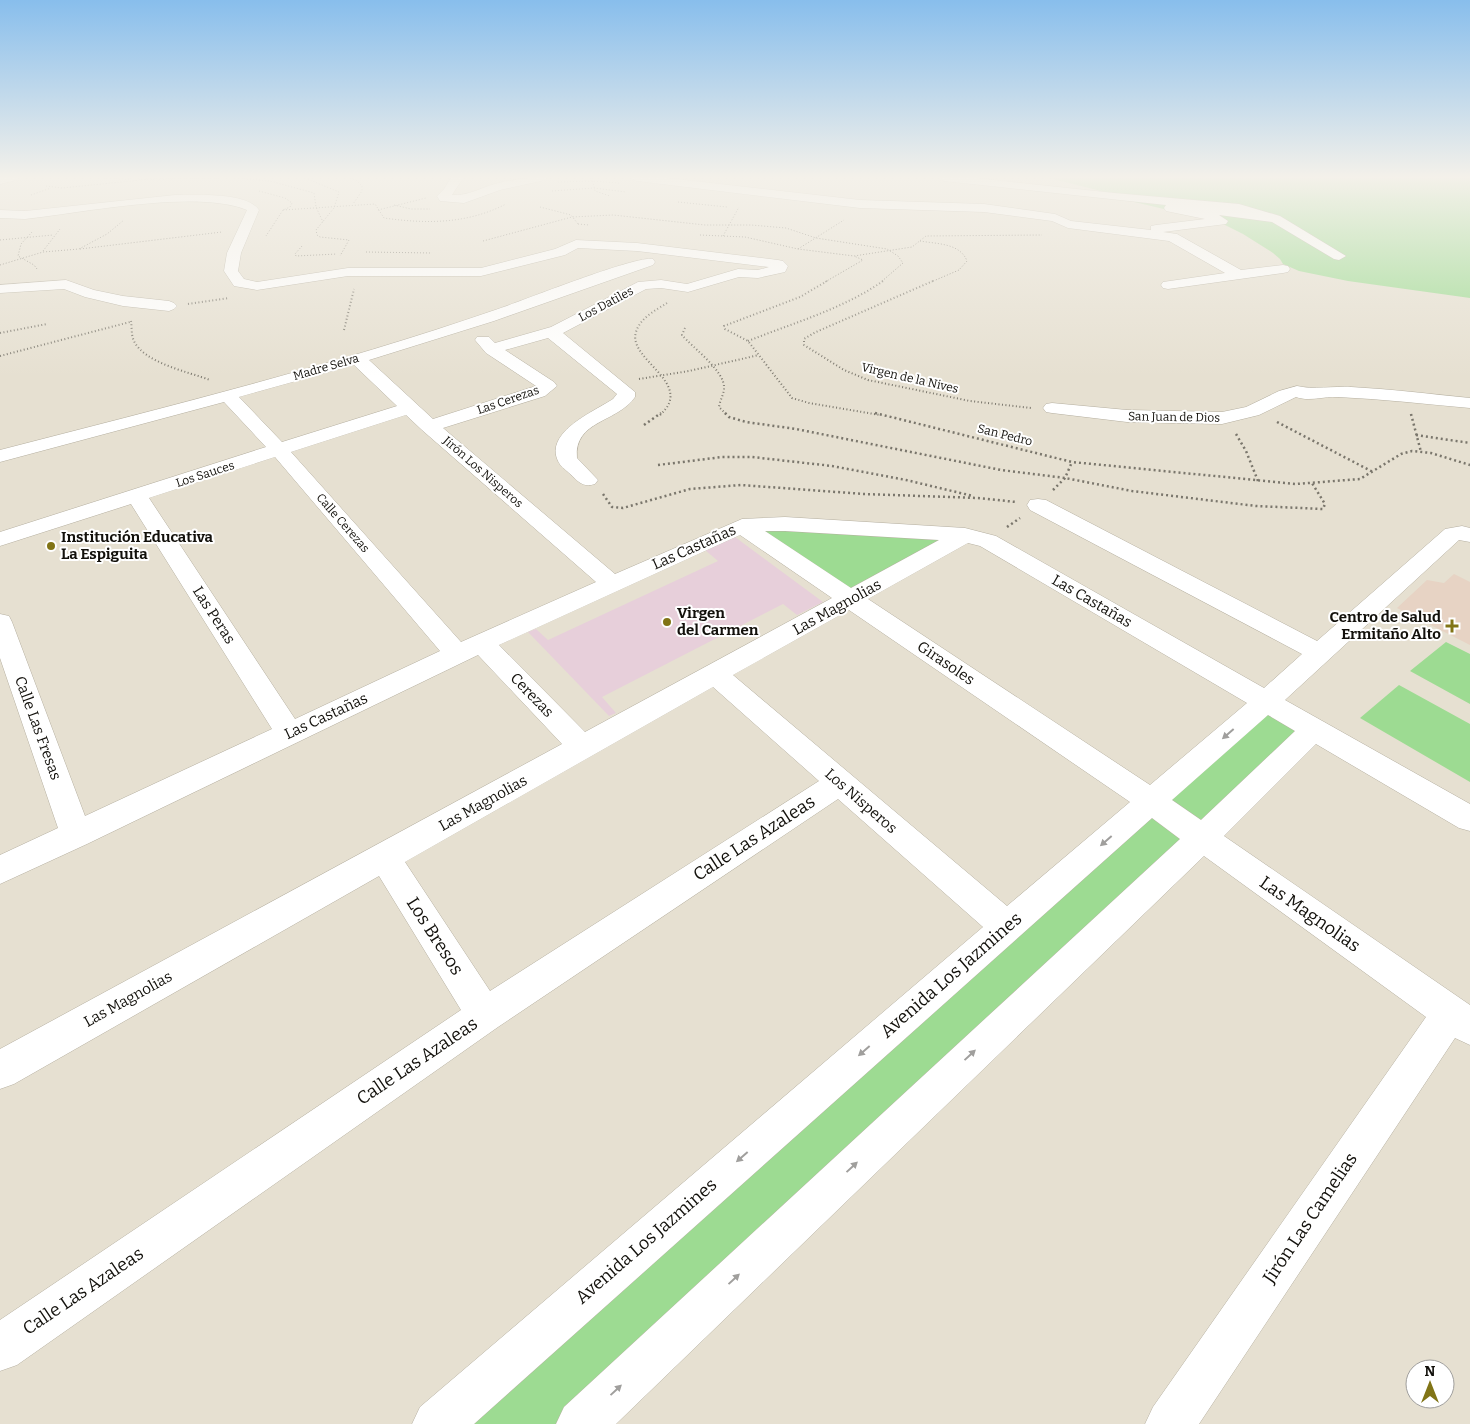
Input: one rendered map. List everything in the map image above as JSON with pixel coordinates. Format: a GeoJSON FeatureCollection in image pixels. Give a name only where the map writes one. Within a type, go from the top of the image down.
{"type":"FeatureCollection","features":[{"type":"Feature","properties":{"kind":"street"},"geometry":{"type":"LineString","coordinates":[[237,244],[231,270],[238,283],[257,286],[360,272],[481,272],[560,252],[575,244]]}},
{"type":"Feature","properties":{"kind":"street","name":"Los Datiles"},"geometry":{"type":"LineString","coordinates":[[492,349],[551,332],[643,284],[661,284],[680,288],[697,287],[738,273],[758,274],[780,269],[781,266],[778,264],[637,247],[585,244]]}},
{"type":"Feature","properties":{"kind":"street"},"geometry":{"type":"LineString","coordinates":[[1185,244],[1239,275]]}},
{"type":"Feature","properties":{"kind":"street"},"geometry":{"type":"LineString","coordinates":[[1319,244],[1338,256]]}},
{"type":"Feature","properties":{"kind":"street","name":"Madre Selva"},"geometry":{"type":"LineString","coordinates":[[0,456],[357,358],[467,325],[613,272],[648,262]]}},
{"type":"Feature","properties":{"kind":"street"},"geometry":{"type":"LineString","coordinates":[[1168,286],[1283,269]]}},
{"type":"Feature","properties":{"kind":"street"},"geometry":{"type":"LineString","coordinates":[[0,289],[66,284],[90,294],[123,301],[169,306]]}},
{"type":"Feature","properties":{"kind":"street","name":"Las Cerezas"},"geometry":{"type":"LineString","coordinates":[[429,426],[539,392],[548,386],[492,349],[467,325]]}},
{"type":"Feature","properties":{"kind":"street"},"geometry":{"type":"LineString","coordinates":[[551,332],[626,392],[626,397],[574,433],[567,445],[567,460],[588,480]]}},
{"type":"Feature","properties":{"kind":"street","name":"Jirón Los Nisperos"},"geometry":{"type":"LineString","coordinates":[[357,358],[429,426],[612,584]]}},
{"type":"Feature","properties":{"kind":"street","name":"San Juan de Dios"},"geometry":{"type":"LineString","coordinates":[[1052,408],[1127,416],[1222,418],[1252,411],[1284,395],[1297,391],[1304,394],[1334,391],[1363,392],[1470,403]]}},
{"type":"Feature","properties":{"kind":"street","name":"Calle Cerezas"},"geometry":{"type":"LineString","coordinates":[[233,393],[278,450],[457,654]]}},
{"type":"Feature","properties":{"kind":"street","name":"Los Sauces"},"geometry":{"type":"LineString","coordinates":[[0,539],[409,408]]}},
{"type":"Feature","properties":{"kind":"street","name":"Las Peras"},"geometry":{"type":"LineString","coordinates":[[137,496],[290,734]]}},
{"type":"Feature","properties":{"kind":"street"},"geometry":{"type":"LineString","coordinates":[[1038,505],[1320,653]]}},
{"type":"Feature","properties":{"kind":"street","name":"Las Castañas"},"geometry":{"type":"LineString","coordinates":[[0,870],[457,654],[742,526],[785,524],[965,535],[988,541],[1470,819]]}},
{"type":"Feature","properties":{"kind":"street","name":"Girasoles"},"geometry":{"type":"LineString","coordinates":[[742,526],[1151,801]]}},
{"type":"Feature","properties":{"kind":"street","name":"Avenida Los Jazmines"},"geometry":{"type":"LineString","coordinates":[[437,1424],[1265,702],[1453,534],[1469,535]]}},
{"type":"Feature","properties":{"kind":"street","name":"Las Magnolias"},"geometry":{"type":"LineString","coordinates":[[0,1070],[965,535]]}},
{"type":"Feature","properties":{"kind":"street","name":"Calle Las Fresas"},"geometry":{"type":"LineString","coordinates":[[0,622],[76,835]]}},
{"type":"Feature","properties":{"kind":"street","name":"Cerezas"},"geometry":{"type":"LineString","coordinates":[[482,643],[583,748]]}},
{"type":"Feature","properties":{"kind":"street","name":"Los Nisperos"},"geometry":{"type":"LineString","coordinates":[[716,674],[839,783],[1007,927]]}},
{"type":"Feature","properties":{"kind":"street"},"geometry":{"type":"LineString","coordinates":[[581,1424],[1202,838],[1313,730]]}},
{"type":"Feature","properties":{"kind":"street","name":"Calle Las Azaleas"},"geometry":{"type":"LineString","coordinates":[[0,1348],[485,1014],[839,783]]}},
{"type":"Feature","properties":{"kind":"street","name":"Las Magnolias"},"geometry":{"type":"LineString","coordinates":[[1151,801],[1460,1020]]}},
{"type":"Feature","properties":{"kind":"street","name":"Los Bresos"},"geometry":{"type":"LineString","coordinates":[[385,858],[485,1014]]}},
{"type":"Feature","properties":{"kind":"street","name":"Jirón Las Camelias"},"geometry":{"type":"LineString","coordinates":[[1170,1424],[1460,1020]]}},
{"type":"Feature","properties":{"kind":"path"},"geometry":{"type":"LineString","coordinates":[[22,244],[18,251],[18,256],[37,268],[36,272],[22,287]]}},
{"type":"Feature","properties":{"kind":"path"},"geometry":{"type":"LineString","coordinates":[[43,252],[47,244]]}},
{"type":"Feature","properties":{"kind":"path"},"geometry":{"type":"LineString","coordinates":[[79,249],[87,244]]}},
{"type":"Feature","properties":{"kind":"path"},"geometry":{"type":"LineString","coordinates":[[0,265],[43,252],[113,244]]}},
{"type":"Feature","properties":{"kind":"path"},"geometry":{"type":"LineString","coordinates":[[340,254],[346,244]]}},
{"type":"Feature","properties":{"kind":"path"},"geometry":{"type":"LineString","coordinates":[[798,249],[805,244]]}},
{"type":"Feature","properties":{"kind":"path","name":"San Pedro"},"geometry":{"type":"LineString","coordinates":[[915,244],[912,247],[854,256],[863,260],[812,291],[724,326],[725,329],[748,341],[792,398],[909,421],[1072,462],[1258,481],[1312,483],[1360,479],[1401,454],[1412,451],[1431,453],[1470,464]]}},
{"type":"Feature","properties":{"kind":"path","name":"Virgen de la Nives"},"geometry":{"type":"LineString","coordinates":[[940,244],[963,251],[967,261],[959,270],[816,332],[804,339],[804,345],[844,370],[868,380],[970,401],[1028,408],[1052,408]]}},
{"type":"Feature","properties":{"kind":"path"},"geometry":{"type":"LineString","coordinates":[[344,330],[360,272]]}},
{"type":"Feature","properties":{"kind":"path"},"geometry":{"type":"LineString","coordinates":[[644,425],[663,414],[670,402],[668,383],[664,375],[637,350],[634,339],[636,331],[645,319],[676,297],[680,288]]}},
{"type":"Feature","properties":{"kind":"path"},"geometry":{"type":"LineString","coordinates":[[0,356],[131,321],[169,306]]}},
{"type":"Feature","properties":{"kind":"path"},"geometry":{"type":"LineString","coordinates":[[131,321],[134,341],[146,354],[233,393]]}},
{"type":"Feature","properties":{"kind":"path"},"geometry":{"type":"LineString","coordinates":[[0,333],[47,324]]}},
{"type":"Feature","properties":{"kind":"path"},"geometry":{"type":"LineString","coordinates":[[686,328],[682,335],[689,345],[712,365],[722,378],[724,388],[719,398],[719,407],[728,417],[746,422],[796,429],[1001,470],[1065,478],[1132,491],[1256,506],[1323,510],[1324,504],[1312,483]]}},
{"type":"Feature","properties":{"kind":"path"},"geometry":{"type":"LineString","coordinates":[[617,384],[759,355]]}},
{"type":"Feature","properties":{"kind":"path"},"geometry":{"type":"LineString","coordinates":[[1252,411],[1290,428],[1373,472]]}},
{"type":"Feature","properties":{"kind":"path"},"geometry":{"type":"LineString","coordinates":[[1410,412],[1421,452]]}},
{"type":"Feature","properties":{"kind":"path"},"geometry":{"type":"LineString","coordinates":[[1222,418],[1240,439],[1258,481]]}},
{"type":"Feature","properties":{"kind":"path"},"geometry":{"type":"LineString","coordinates":[[1416,435],[1470,443]]}},
{"type":"Feature","properties":{"kind":"path"},"geometry":{"type":"LineString","coordinates":[[658,465],[722,457],[752,457],[832,466],[979,497],[1038,505]]}},
{"type":"Feature","properties":{"kind":"path"},"geometry":{"type":"LineString","coordinates":[[588,480],[592,491],[604,494],[612,507],[623,508],[698,488],[729,485],[825,489],[880,494],[979,497]]}},
{"type":"Feature","properties":{"kind":"shaded area","name":"Virgen del Carmen"},"geometry":{"type":"Polygon","coordinates":[[[735,537],[823,602],[797,615],[783,604],[602,697],[616,713],[609,716],[528,632],[536,629],[548,640],[718,561],[705,550],[735,537]]]}},
{"type":"Feature","properties":{"kind":"shaded area","name":"Centro de Salud Ermitaño Alto"},"geometry":{"type":"Polygon","coordinates":[[[1454,574],[1470,582],[1470,645],[1397,608],[1427,580],[1444,583],[1454,574]]]}},
{"type":"Feature","properties":{"kind":"green space"},"geometry":{"type":"Polygon","coordinates":[[[1260,244],[1470,244],[1470,298],[1348,281],[1299,271],[1283,264],[1273,253],[1260,244]]]}},
{"type":"Feature","properties":{"kind":"green space"},"geometry":{"type":"Polygon","coordinates":[[[756,529],[947,539],[852,593],[756,529]]]}},
{"type":"Feature","properties":{"kind":"green space"},"geometry":{"type":"Polygon","coordinates":[[[1446,642],[1470,654],[1470,704],[1410,671],[1446,642]]]}},
{"type":"Feature","properties":{"kind":"green space"},"geometry":{"type":"Polygon","coordinates":[[[1399,685],[1470,724],[1470,782],[1360,718],[1399,685]]]}},
{"type":"Feature","properties":{"kind":"green space"},"geometry":{"type":"Polygon","coordinates":[[[1265,702],[1313,730],[581,1424],[437,1424],[1265,702]]]}},
{"type":"Feature","properties":{"kind":"place","name":"Institución Educativa La Espiguita"},"geometry":{"type":"Point","coordinates":[51,546]}},
{"type":"Feature","properties":{"kind":"place","name":"Virgen del Carmen"},"geometry":{"type":"Point","coordinates":[667,622]}},
{"type":"Feature","properties":{"kind":"place","name":"Centro de Salud Ermitaño Alto"},"geometry":{"type":"Point","coordinates":[1452,626]}}]}
